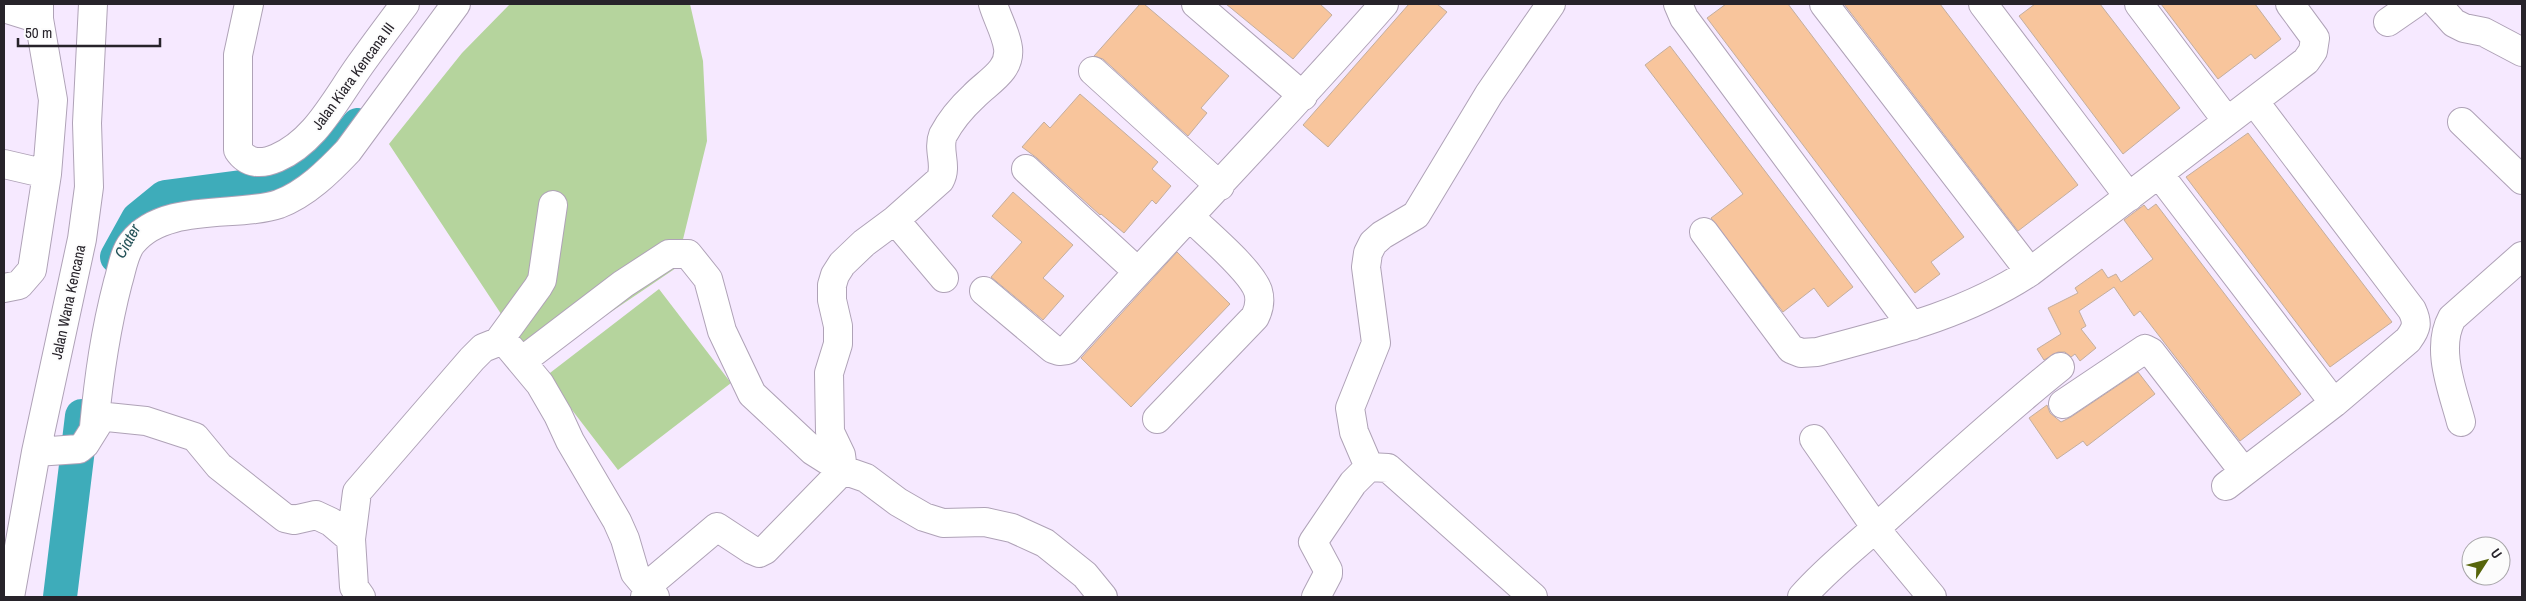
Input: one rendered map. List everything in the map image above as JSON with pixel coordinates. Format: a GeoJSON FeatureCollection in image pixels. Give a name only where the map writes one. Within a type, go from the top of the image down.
{"type":"FeatureCollection","features":[{"type":"Feature","properties":{"kind":"street","name":"Jalan Wana Kencana"},"geometry":{"type":"LineString","coordinates":[[10,597],[12,545],[42,452],[82,239],[89,187],[87,123],[93,4]]}},
{"type":"Feature","properties":{"kind":"street","name":"Jalan Kiara Kencana III"},"geometry":{"type":"LineString","coordinates":[[248,4],[238,55],[238,150],[243,158],[251,162],[262,163],[294,148],[314,130],[405,4]]}},
{"type":"Feature","properties":{"kind":"street"},"geometry":{"type":"LineString","coordinates":[[241,40],[269,4]]}},
{"type":"Feature","properties":{"kind":"street"},"geometry":{"type":"LineString","coordinates":[[86,438],[103,345],[125,258],[132,244],[156,226],[181,217],[279,204],[329,171],[348,151],[456,4]]}},
{"type":"Feature","properties":{"kind":"street"},"geometry":{"type":"LineString","coordinates":[[843,470],[841,455],[830,432],[829,373],[838,344],[832,300],[832,285],[842,264],[864,243],[895,220],[940,180],[945,172],[942,138],[952,119],[975,94],[995,78],[1008,58],[1008,46],[993,4]]}},
{"type":"Feature","properties":{"kind":"street"},"geometry":{"type":"LineString","coordinates":[[1196,4],[1303,96]]}},
{"type":"Feature","properties":{"kind":"street"},"geometry":{"type":"LineString","coordinates":[[1368,467],[1354,432],[1350,408],[1376,344],[1366,267],[1368,253],[1382,235],[1416,215],[1489,94],[1552,4]]}},
{"type":"Feature","properties":{"kind":"street"},"geometry":{"type":"LineString","coordinates":[[1678,4],[1684,18],[1912,326]]}},
{"type":"Feature","properties":{"kind":"street"},"geometry":{"type":"LineString","coordinates":[[1824,4],[2030,272]]}},
{"type":"Feature","properties":{"kind":"street"},"geometry":{"type":"LineString","coordinates":[[1982,4],[2129,197]]}},
{"type":"Feature","properties":{"kind":"street"},"geometry":{"type":"LineString","coordinates":[[2139,4],[2227,122]]}},
{"type":"Feature","properties":{"kind":"street"},"geometry":{"type":"LineString","coordinates":[[1704,232],[1791,349],[1801,354],[1818,352],[1940,318],[2004,289],[2030,272],[2306,61],[2313,51],[2315,38],[2290,4]]}},
{"type":"Feature","properties":{"kind":"street"},"geometry":{"type":"LineString","coordinates":[[2388,22],[2414,4]]}},
{"type":"Feature","properties":{"kind":"street"},"geometry":{"type":"LineString","coordinates":[[2437,4],[2454,23],[2464,28],[2484,32],[2522,52]]}},
{"type":"Feature","properties":{"kind":"street"},"geometry":{"type":"LineString","coordinates":[[984,291],[1053,349],[1059,352],[1066,350],[1137,271],[1220,186],[1303,96],[1381,5]]}},
{"type":"Feature","properties":{"kind":"street"},"geometry":{"type":"LineString","coordinates":[[4,8],[39,11],[52,100],[47,174],[32,270],[19,285],[4,288]]}},
{"type":"Feature","properties":{"kind":"street"},"geometry":{"type":"LineString","coordinates":[[1093,70],[1220,186]]}},
{"type":"Feature","properties":{"kind":"street"},"geometry":{"type":"LineString","coordinates":[[2063,404],[2145,349],[2151,352],[2235,479],[2334,403],[2408,340],[2415,330],[2417,321],[2412,310],[2254,101]]}},
{"type":"Feature","properties":{"kind":"street"},"geometry":{"type":"LineString","coordinates":[[2462,122],[2522,180]]}},
{"type":"Feature","properties":{"kind":"street"},"geometry":{"type":"LineString","coordinates":[[4,164],[47,174]]}},
{"type":"Feature","properties":{"kind":"street"},"geometry":{"type":"LineString","coordinates":[[1026,169],[1137,271]]}},
{"type":"Feature","properties":{"kind":"street"},"geometry":{"type":"LineString","coordinates":[[2159,174],[2334,403]]}},
{"type":"Feature","properties":{"kind":"street"},"geometry":{"type":"LineString","coordinates":[[361,597],[354,587],[350,539],[357,492],[472,359],[483,348],[498,342],[542,280],[553,205]]}},
{"type":"Feature","properties":{"kind":"street"},"geometry":{"type":"LineString","coordinates":[[1157,419],[1254,317],[1260,307],[1258,292],[1251,278],[1190,217]]}},
{"type":"Feature","properties":{"kind":"street"},"geometry":{"type":"LineString","coordinates":[[895,220],[944,278]]}},
{"type":"Feature","properties":{"kind":"street"},"geometry":{"type":"LineString","coordinates":[[522,361],[623,284],[670,254],[688,254],[708,280],[722,331],[752,394],[814,451],[843,470],[866,478],[898,502],[924,517],[943,522],[985,522],[1012,528],[1045,543],[1085,575],[1103,597]]}},
{"type":"Feature","properties":{"kind":"street"},"geometry":{"type":"LineString","coordinates":[[2461,422],[2446,365],[2448,326],[2452,318],[2522,256]]}},
{"type":"Feature","properties":{"kind":"street"},"geometry":{"type":"LineString","coordinates":[[498,342],[508,346],[540,384],[570,441],[617,521],[625,539],[635,573],[649,594],[717,527],[752,550],[759,552],[765,550],[843,470]]}},
{"type":"Feature","properties":{"kind":"street"},"geometry":{"type":"LineString","coordinates":[[1802,597],[1822,574],[1876,528],[2006,410],[2060,367]]}},
{"type":"Feature","properties":{"kind":"street"},"geometry":{"type":"LineString","coordinates":[[42,452],[86,438],[100,420],[107,417],[146,421],[195,437],[219,466],[281,516],[294,520],[316,515],[331,522],[350,539]]}},
{"type":"Feature","properties":{"kind":"street"},"geometry":{"type":"LineString","coordinates":[[1814,439],[1876,528],[1932,597]]}},
{"type":"Feature","properties":{"kind":"street"},"geometry":{"type":"LineString","coordinates":[[1316,597],[1328,574],[1328,570],[1313,542],[1353,483],[1368,467],[1388,468],[1533,597]]}},
{"type":"Feature","properties":{"kind":"green space"},"geometry":{"type":"Polygon","coordinates":[[[510,4],[690,4],[703,61],[707,141],[676,268],[534,364],[389,144],[462,53],[510,4]]]}},
{"type":"Feature","properties":{"kind":"green space"},"geometry":{"type":"Polygon","coordinates":[[[659,289],[731,383],[618,470],[546,376],[659,289]]]}},
{"type":"Feature","properties":{"kind":"building"},"geometry":{"type":"Polygon","coordinates":[[[1140,4],[1144,4],[1229,76],[1201,108],[1207,113],[1188,136],[1103,59],[1094,56],[1140,4]]]}},
{"type":"Feature","properties":{"kind":"building"},"geometry":{"type":"Polygon","coordinates":[[[1226,4],[1320,4],[1332,15],[1293,59],[1226,4]]]}},
{"type":"Feature","properties":{"kind":"building"},"geometry":{"type":"Polygon","coordinates":[[[1409,4],[1437,4],[1447,12],[1328,147],[1303,125],[1409,4]]]}},
{"type":"Feature","properties":{"kind":"building"},"geometry":{"type":"Polygon","coordinates":[[[1726,4],[1788,4],[1964,237],[1931,262],[1940,274],[1915,293],[1707,18],[1726,4]]]}},
{"type":"Feature","properties":{"kind":"building"},"geometry":{"type":"Polygon","coordinates":[[[1844,4],[1940,4],[2078,185],[2018,231],[1844,4]]]}},
{"type":"Feature","properties":{"kind":"building"},"geometry":{"type":"Polygon","coordinates":[[[2035,4],[2100,4],[2180,108],[2123,154],[2019,16],[2035,4]]]}},
{"type":"Feature","properties":{"kind":"building"},"geometry":{"type":"Polygon","coordinates":[[[2161,4],[2255,4],[2281,39],[2255,59],[2251,54],[2218,79],[2161,4]]]}},
{"type":"Feature","properties":{"kind":"building"},"geometry":{"type":"Polygon","coordinates":[[[1670,46],[1853,287],[1828,307],[1814,288],[1783,312],[1711,218],[1743,194],[1645,65],[1670,46]]]}},
{"type":"Feature","properties":{"kind":"building"},"geometry":{"type":"Polygon","coordinates":[[[1080,94],[1158,162],[1152,169],[1171,186],[1156,204],[1152,200],[1124,233],[1100,215],[1037,158],[1022,147],[1044,122],[1050,128],[1080,94]]]}},
{"type":"Feature","properties":{"kind":"building"},"geometry":{"type":"Polygon","coordinates":[[[2248,133],[2392,322],[2330,367],[2186,177],[2248,133]]]}},
{"type":"Feature","properties":{"kind":"building"},"geometry":{"type":"Polygon","coordinates":[[[1013,192],[1073,245],[1043,278],[1064,296],[1043,320],[991,277],[1022,242],[992,216],[1013,192]]]}},
{"type":"Feature","properties":{"kind":"building"},"geometry":{"type":"Polygon","coordinates":[[[2156,204],[2301,394],[2240,441],[2140,311],[2134,316],[2114,287],[2079,311],[2086,326],[2081,329],[2096,348],[2080,361],[2075,354],[2071,357],[2065,352],[2058,352],[2044,360],[2037,349],[2061,334],[2048,308],[2078,293],[2075,288],[2102,269],[2108,278],[2116,274],[2121,282],[2153,259],[2124,220],[2144,205],[2148,210],[2156,204]]]}},
{"type":"Feature","properties":{"kind":"building"},"geometry":{"type":"Polygon","coordinates":[[[1177,252],[1230,304],[1131,407],[1081,358],[1177,252]]]}},
{"type":"Feature","properties":{"kind":"building"},"geometry":{"type":"Polygon","coordinates":[[[2138,372],[2155,394],[2087,446],[2083,441],[2057,459],[2029,418],[2047,405],[2050,413],[2061,422],[2138,372]]]}},
{"type":"Feature","properties":{"kind":"waterway","name":"Ciater"},"geometry":{"type":"LineString","coordinates":[[117,257],[138,219],[165,197],[273,183],[308,168],[350,135],[358,125]]}},
{"type":"Feature","properties":{"kind":"waterway","name":"Ciater"},"geometry":{"type":"LineString","coordinates":[[60,597],[82,416]]}}]}
